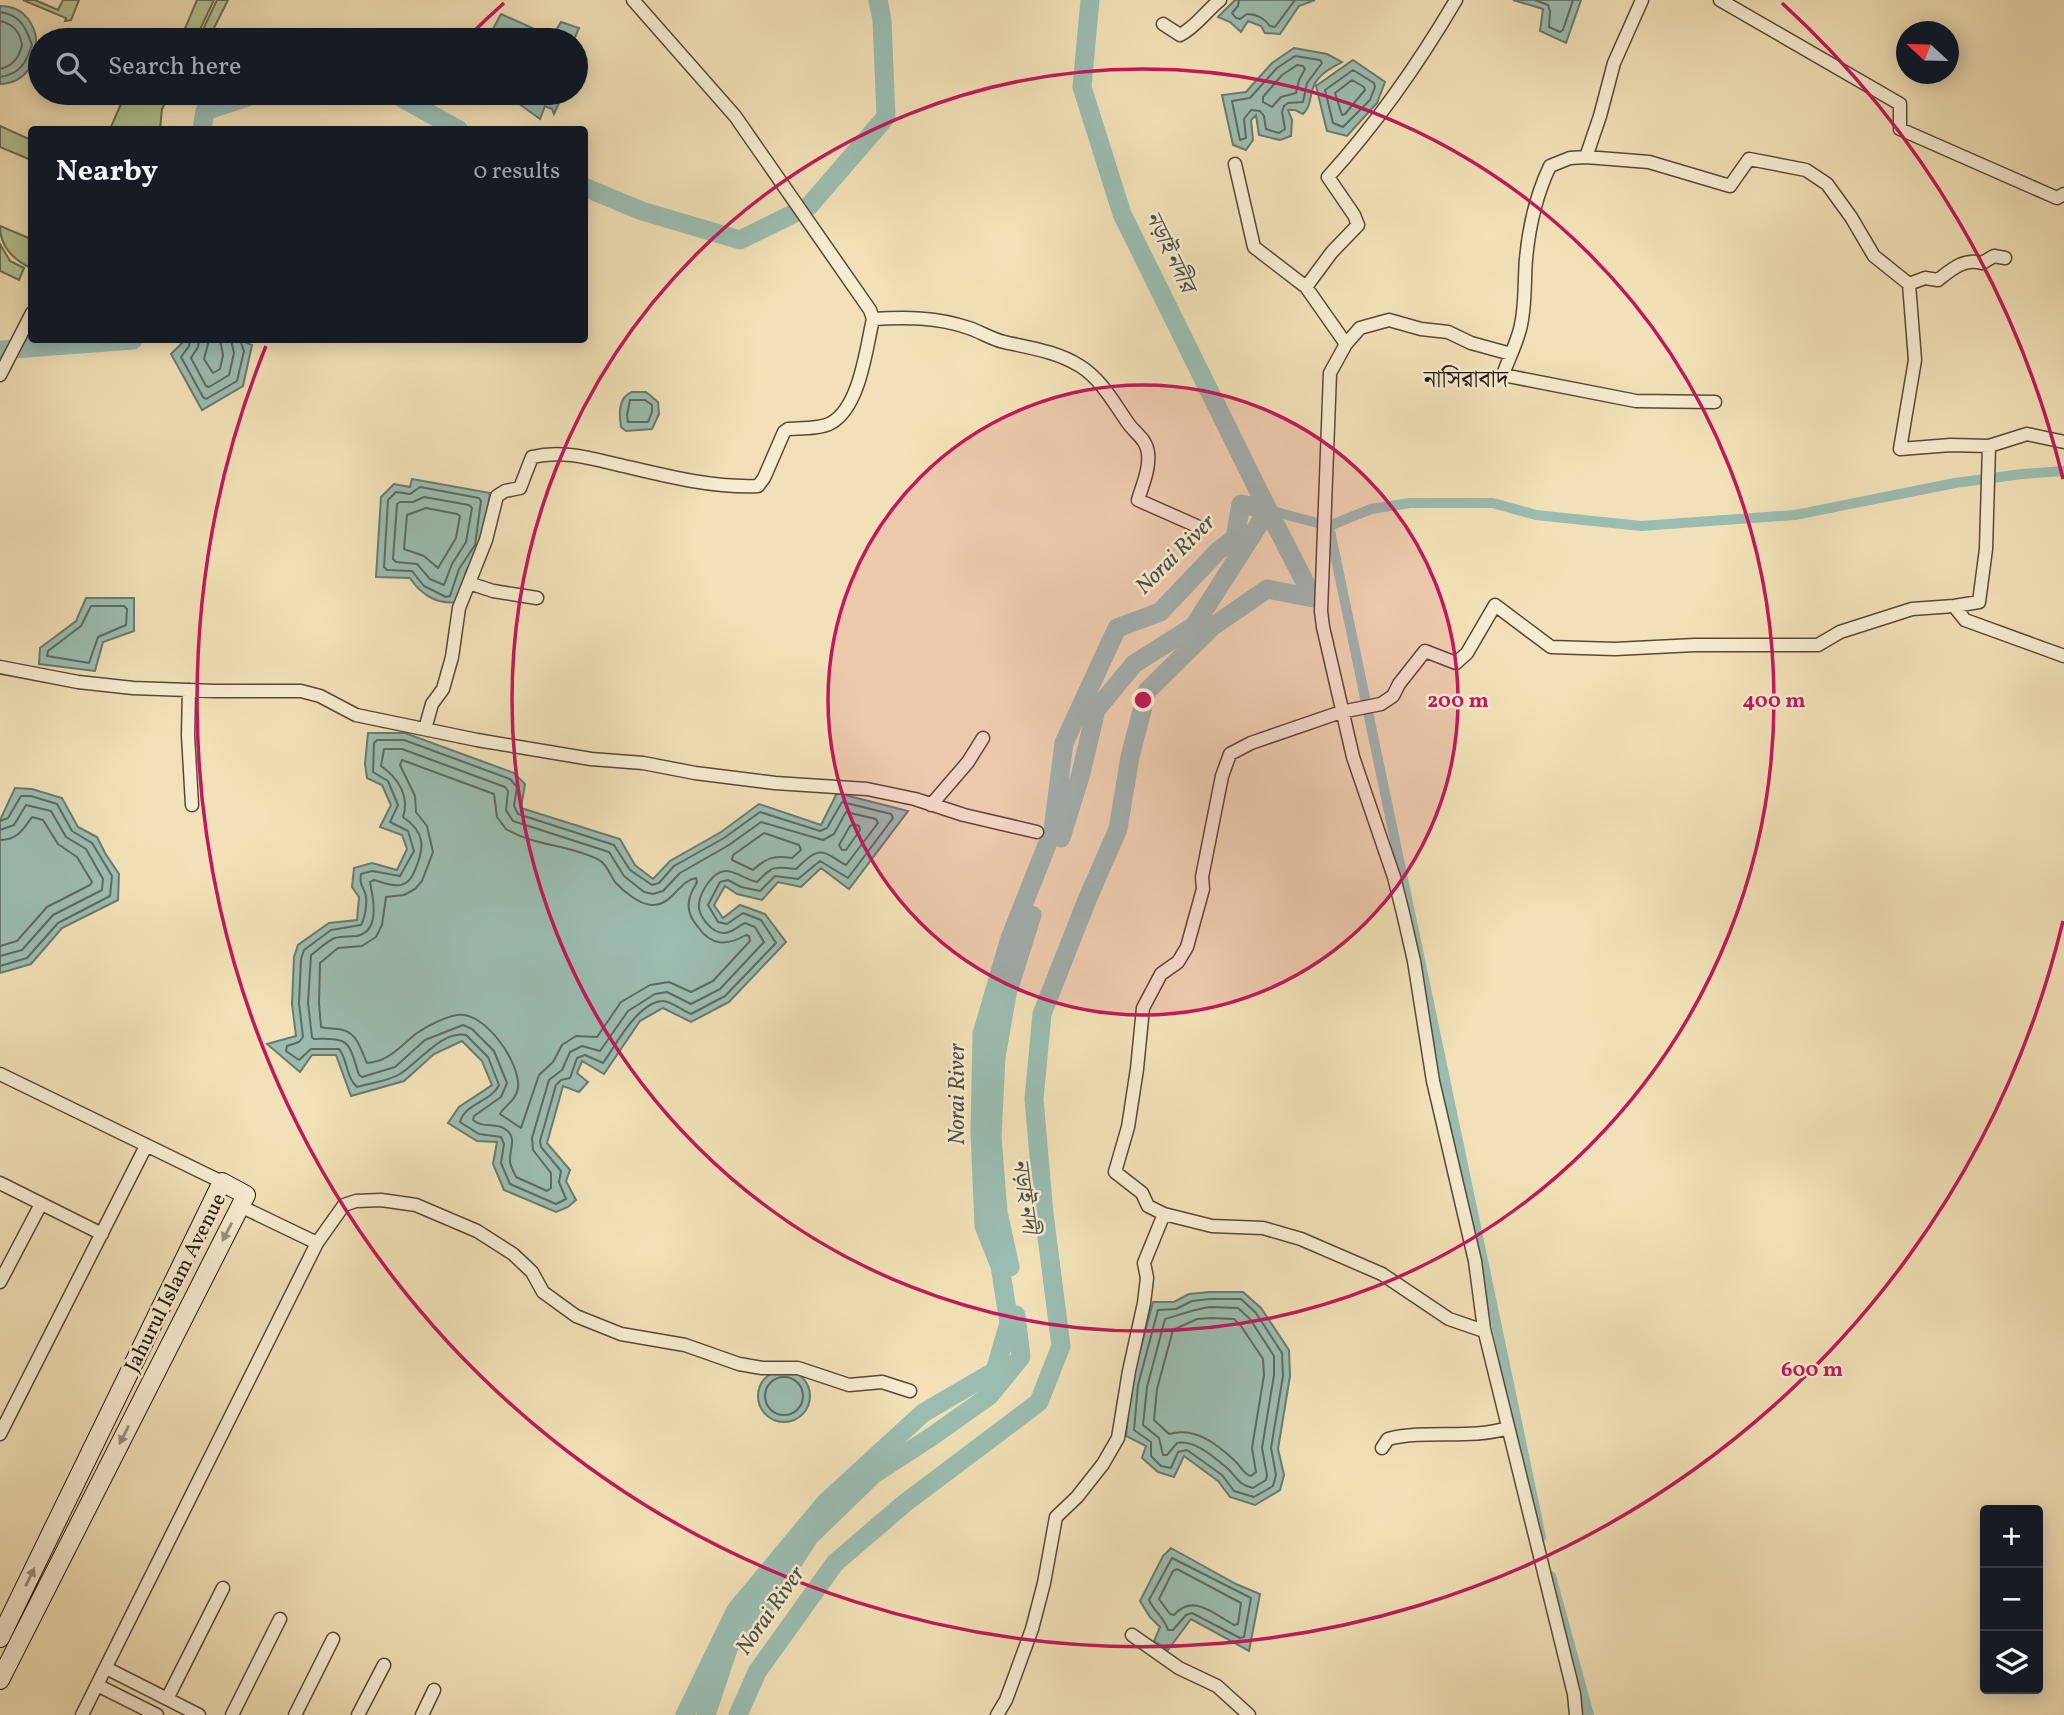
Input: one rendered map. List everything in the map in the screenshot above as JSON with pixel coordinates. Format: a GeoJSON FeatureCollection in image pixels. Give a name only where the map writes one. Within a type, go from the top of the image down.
{"type":"FeatureCollection","features":[{"type":"Feature","properties":{"kind":"street"},"geometry":{"type":"LineString","coordinates":[[425,729],[432,705],[443,689],[452,657],[459,608],[486,540],[497,496],[520,488],[532,457],[556,454],[586,456],[689,480],[758,486],[784,432],[788,429],[829,425],[840,416],[853,397],[872,314],[735,116],[633,0]]}},
{"type":"Feature","properties":{"kind":"street"},"geometry":{"type":"LineString","coordinates":[[1163,24],[1180,35],[1192,29],[1205,12],[1220,0]]}},
{"type":"Feature","properties":{"kind":"street"},"geometry":{"type":"LineString","coordinates":[[1306,287],[1332,252],[1358,225],[1328,177],[1363,139],[1387,106],[1432,41],[1456,0]]}},
{"type":"Feature","properties":{"kind":"street"},"geometry":{"type":"LineString","coordinates":[[1586,157],[1614,63],[1642,0]]}},
{"type":"Feature","properties":{"kind":"street"},"geometry":{"type":"LineString","coordinates":[[1720,0],[1900,104],[1900,129],[2057,198],[2064,194]]}},
{"type":"Feature","properties":{"kind":"street"},"geometry":{"type":"LineString","coordinates":[[1715,402],[1636,401],[1503,375],[1520,329],[1526,285],[1526,260],[1534,212],[1541,185],[1550,166],[1570,158],[1586,157],[1649,162],[1730,186],[1749,159],[1806,170],[1826,184],[1851,217],[1874,256],[1909,284],[1914,360],[1900,449],[1951,445],[1989,446],[2027,434],[2064,442]]}},
{"type":"Feature","properties":{"kind":"street"},"geometry":{"type":"LineString","coordinates":[[1235,164],[1254,247],[1306,287],[1346,344]]}},
{"type":"Feature","properties":{"kind":"street"},"geometry":{"type":"LineString","coordinates":[[1909,284],[1925,278],[1938,280],[1966,262],[1982,263],[1994,256],[2005,258]]}},
{"type":"Feature","properties":{"kind":"street"},"geometry":{"type":"LineString","coordinates":[[872,314],[945,321],[971,328],[1002,342],[1029,345],[1080,365],[1122,411],[1148,451],[1148,464],[1139,500],[1199,527]]}},
{"type":"Feature","properties":{"kind":"street"},"geometry":{"type":"LineString","coordinates":[[1511,354],[1471,343],[1448,332],[1421,329],[1389,320],[1360,328],[1346,344],[1330,373],[1321,611],[1353,757],[1394,877],[1403,913],[1414,961],[1433,1081],[1475,1262],[1484,1331],[1574,1694],[1576,1715]]}},
{"type":"Feature","properties":{"kind":"street"},"geometry":{"type":"LineString","coordinates":[[2,371],[28,321]]}},
{"type":"Feature","properties":{"kind":"street"},"geometry":{"type":"LineString","coordinates":[[1484,1331],[1449,1319],[1382,1274],[1301,1240],[1263,1228],[1212,1226],[1164,1214],[1148,1206],[1142,1193],[1115,1172],[1128,1127],[1143,1008],[1161,974],[1178,962],[1187,947],[1203,889],[1202,877],[1230,754],[1251,743],[1342,712],[1381,704],[1393,696],[1424,651],[1456,663],[1467,653],[1495,605],[1551,647],[1601,649],[1695,645],[1818,645],[1839,632],[1912,609],[1979,602],[1986,548],[1989,446]]}},
{"type":"Feature","properties":{"kind":"street"},"geometry":{"type":"LineString","coordinates":[[469,583],[493,591],[537,598]]}},
{"type":"Feature","properties":{"kind":"street"},"geometry":{"type":"LineString","coordinates":[[1954,606],[1965,620],[2064,656]]}},
{"type":"Feature","properties":{"kind":"street"},"geometry":{"type":"LineString","coordinates":[[0,667],[78,682],[189,690],[300,691],[320,696],[356,715],[425,729],[591,759],[643,763],[775,783],[867,789],[1037,832]]}},
{"type":"Feature","properties":{"kind":"street"},"geometry":{"type":"LineString","coordinates":[[189,690],[188,735],[192,804]]}},
{"type":"Feature","properties":{"kind":"street"},"geometry":{"type":"LineString","coordinates":[[931,805],[968,762],[983,738]]}},
{"type":"Feature","properties":{"kind":"street"},"geometry":{"type":"LineString","coordinates":[[0,1074],[222,1182]]}},
{"type":"Feature","properties":{"kind":"street"},"geometry":{"type":"LineString","coordinates":[[0,1434],[146,1146]]}},
{"type":"Feature","properties":{"kind":"street","name":"Jahurul Islam Avenue"},"geometry":{"type":"LineString","coordinates":[[0,1680],[246,1195],[222,1182],[1,1633]]}},
{"type":"Feature","properties":{"kind":"street"},"geometry":{"type":"LineString","coordinates":[[0,1183],[102,1234]]}},
{"type":"Feature","properties":{"kind":"street"},"geometry":{"type":"LineString","coordinates":[[82,1715],[317,1243],[344,1205],[356,1201],[381,1200],[416,1205],[477,1231],[513,1254],[532,1272],[543,1292],[576,1316],[621,1334],[685,1345],[739,1364],[762,1368],[798,1368],[849,1385],[882,1382],[910,1391]]}},
{"type":"Feature","properties":{"kind":"street"},"geometry":{"type":"LineString","coordinates":[[0,1282],[41,1204]]}},
{"type":"Feature","properties":{"kind":"street"},"geometry":{"type":"LineString","coordinates":[[240,1206],[317,1243]]}},
{"type":"Feature","properties":{"kind":"street"},"geometry":{"type":"LineString","coordinates":[[997,1715],[1006,1700],[1032,1629],[1045,1583],[1056,1517],[1077,1497],[1103,1464],[1118,1438],[1144,1303],[1147,1278],[1144,1263],[1164,1214]]}},
{"type":"Feature","properties":{"kind":"street"},"geometry":{"type":"LineString","coordinates":[[1382,1448],[1388,1439],[1403,1435],[1468,1434],[1508,1428]]}},
{"type":"Feature","properties":{"kind":"street"},"geometry":{"type":"LineString","coordinates":[[167,1699],[223,1588]]}},
{"type":"Feature","properties":{"kind":"street"},"geometry":{"type":"LineString","coordinates":[[232,1715],[281,1619]]}},
{"type":"Feature","properties":{"kind":"street"},"geometry":{"type":"LineString","coordinates":[[1132,1635],[1179,1668],[1217,1686],[1249,1715]]}},
{"type":"Feature","properties":{"kind":"street"},"geometry":{"type":"LineString","coordinates":[[295,1715],[333,1639]]}},
{"type":"Feature","properties":{"kind":"street"},"geometry":{"type":"LineString","coordinates":[[358,1715],[384,1665]]}},
{"type":"Feature","properties":{"kind":"street"},"geometry":{"type":"LineString","coordinates":[[106,1668],[199,1715]]}},
{"type":"Feature","properties":{"kind":"street"},"geometry":{"type":"LineString","coordinates":[[97,1685],[157,1715]]}},
{"type":"Feature","properties":{"kind":"street"},"geometry":{"type":"LineString","coordinates":[[422,1715],[434,1690]]}},
{"type":"Feature","properties":{"kind":"green space"},"geometry":{"type":"Polygon","coordinates":[[[23,0],[35,0],[58,10],[63,0],[79,0],[71,20],[65,21],[66,18],[23,0]]]}},
{"type":"Feature","properties":{"kind":"green space"},"geometry":{"type":"Polygon","coordinates":[[[197,0],[214,0],[201,28],[185,28],[197,0]]]}},
{"type":"Feature","properties":{"kind":"green space"},"geometry":{"type":"Polygon","coordinates":[[[217,0],[228,0],[214,28],[204,28],[217,0]]]}},
{"type":"Feature","properties":{"kind":"green space"},"geometry":{"type":"Polygon","coordinates":[[[120,105],[164,105],[160,126],[111,126],[120,105]]]}},
{"type":"Feature","properties":{"kind":"green space"},"geometry":{"type":"Polygon","coordinates":[[[0,126],[28,139],[28,159],[0,147],[0,126]]]}},
{"type":"Feature","properties":{"kind":"green space"},"geometry":{"type":"Polygon","coordinates":[[[0,226],[28,238],[28,266],[9,252],[0,226]]]}},
{"type":"Feature","properties":{"kind":"green space"},"geometry":{"type":"Polygon","coordinates":[[[0,244],[10,261],[24,268],[19,280],[0,271],[0,244]]]}},
{"type":"Feature","properties":{"kind":"water"},"geometry":{"type":"Polygon","coordinates":[[[1235,0],[1315,0],[1299,6],[1280,34],[1265,33],[1261,26],[1248,21],[1241,32],[1230,22],[1218,17],[1235,0]]]}},
{"type":"Feature","properties":{"kind":"water"},"geometry":{"type":"Polygon","coordinates":[[[1513,0],[1581,0],[1566,43],[1540,31],[1543,9],[1513,0]]]}},
{"type":"Feature","properties":{"kind":"water"},"geometry":{"type":"Polygon","coordinates":[[[0,6],[16,9],[27,18],[33,28],[28,28],[27,71],[16,80],[0,84],[0,6]]]}},
{"type":"Feature","properties":{"kind":"water"},"geometry":{"type":"Polygon","coordinates":[[[501,14],[532,28],[493,28],[501,14]]]}},
{"type":"Feature","properties":{"kind":"water"},"geometry":{"type":"Polygon","coordinates":[[[561,22],[579,28],[557,28],[561,22]]]}},
{"type":"Feature","properties":{"kind":"water"},"geometry":{"type":"Polygon","coordinates":[[[1294,48],[1327,54],[1342,62],[1318,79],[1303,114],[1288,110],[1292,120],[1291,136],[1280,140],[1259,135],[1256,115],[1251,120],[1253,140],[1246,150],[1233,145],[1222,95],[1246,92],[1272,63],[1294,48]]]}},
{"type":"Feature","properties":{"kind":"water"},"geometry":{"type":"Polygon","coordinates":[[[1353,60],[1385,82],[1377,103],[1347,136],[1327,131],[1316,86],[1353,60]]]}},
{"type":"Feature","properties":{"kind":"water"},"geometry":{"type":"Polygon","coordinates":[[[521,105],[558,105],[554,114],[552,109],[545,106],[540,119],[521,105]]]}},
{"type":"Feature","properties":{"kind":"water"},"geometry":{"type":"Polygon","coordinates":[[[182,343],[252,345],[243,386],[202,410],[171,354],[182,343]]]}},
{"type":"Feature","properties":{"kind":"water"},"geometry":{"type":"Polygon","coordinates":[[[646,392],[658,402],[659,414],[652,429],[626,431],[621,427],[622,402],[627,394],[646,392]]]}},
{"type":"Feature","properties":{"kind":"water"},"geometry":{"type":"Polygon","coordinates":[[[412,479],[490,493],[482,547],[466,572],[458,602],[444,602],[431,597],[419,589],[410,578],[376,577],[381,497],[394,484],[410,487],[412,479]]]}},
{"type":"Feature","properties":{"kind":"water"},"geometry":{"type":"Polygon","coordinates":[[[86,598],[134,598],[134,631],[103,642],[95,671],[39,664],[40,648],[76,621],[86,598]]]}},
{"type":"Feature","properties":{"kind":"water"},"geometry":{"type":"Polygon","coordinates":[[[368,733],[405,733],[514,773],[525,784],[521,808],[620,839],[635,865],[653,879],[670,861],[721,832],[759,804],[821,825],[837,793],[908,811],[849,889],[821,868],[801,887],[778,882],[762,900],[737,894],[725,886],[714,905],[723,918],[740,905],[765,914],[786,942],[729,1002],[691,1022],[663,1008],[640,1021],[604,1074],[582,1061],[577,1073],[588,1082],[579,1092],[563,1086],[547,1143],[570,1170],[566,1181],[576,1200],[556,1212],[504,1190],[493,1164],[497,1142],[477,1141],[448,1123],[459,1107],[492,1085],[482,1061],[462,1041],[434,1054],[404,1081],[351,1096],[336,1055],[312,1055],[300,1072],[267,1044],[296,1036],[292,1004],[294,957],[298,945],[329,923],[357,920],[359,897],[352,887],[354,868],[372,863],[397,870],[407,849],[402,835],[380,827],[391,805],[382,785],[367,778],[365,764],[368,733]]]}},
{"type":"Feature","properties":{"kind":"water"},"geometry":{"type":"Polygon","coordinates":[[[15,788],[32,789],[62,798],[78,827],[97,837],[119,874],[118,900],[62,928],[31,964],[0,973],[0,820],[15,788]]]}},
{"type":"Feature","properties":{"kind":"water"},"geometry":{"type":"Polygon","coordinates":[[[1243,1292],[1261,1308],[1289,1350],[1290,1376],[1278,1449],[1284,1475],[1280,1490],[1255,1505],[1230,1497],[1218,1481],[1184,1456],[1174,1477],[1158,1472],[1142,1458],[1146,1446],[1126,1436],[1131,1384],[1153,1302],[1174,1302],[1189,1294],[1243,1292]]]}},
{"type":"Feature","properties":{"kind":"water"},"geometry":{"type":"Polygon","coordinates":[[[784,1370],[803,1377],[810,1396],[803,1415],[784,1422],[765,1415],[758,1396],[765,1377],[784,1370]]]}},
{"type":"Feature","properties":{"kind":"water"},"geometry":{"type":"Polygon","coordinates":[[[1171,1548],[1236,1584],[1260,1594],[1249,1651],[1191,1619],[1168,1650],[1154,1641],[1160,1627],[1140,1601],[1163,1556],[1171,1548]]]}},
{"type":"Feature","properties":{"kind":"waterway"},"geometry":{"type":"LineString","coordinates":[[588,189],[642,211],[740,240],[809,206],[886,117],[882,20],[878,0]]}},
{"type":"Feature","properties":{"kind":"waterway","name":"নড়াই নদীর"},"geometry":{"type":"LineString","coordinates":[[1061,838],[1081,773],[1096,710],[1134,664],[1194,626],[1268,510],[1122,214],[1082,87],[1090,0]]}},
{"type":"Feature","properties":{"kind":"waterway"},"geometry":{"type":"LineString","coordinates":[[203,126],[205,111],[223,105]]}},
{"type":"Feature","properties":{"kind":"waterway"},"geometry":{"type":"LineString","coordinates":[[414,105],[452,126]]}},
{"type":"Feature","properties":{"kind":"waterway"},"geometry":{"type":"LineString","coordinates":[[0,350],[93,343]]}},
{"type":"Feature","properties":{"kind":"waterway"},"geometry":{"type":"LineString","coordinates":[[1268,510],[1329,526],[1371,509],[1410,503],[1493,503],[1536,515],[1641,526],[1795,515],[1955,483],[2064,471]]}},
{"type":"Feature","properties":{"kind":"waterway","name":"Norai River"},"geometry":{"type":"LineString","coordinates":[[685,1715],[736,1610],[825,1503],[923,1413],[995,1371],[1009,1323],[1000,1266],[984,1226],[980,1132],[982,1034],[1010,938],[1053,830],[1064,743],[1117,628],[1160,612],[1218,551],[1235,538],[1241,504],[1268,510],[1313,598],[1267,589],[1212,627],[1147,691],[1130,757],[1118,829],[1042,1014],[1034,1099],[1044,1214],[1061,1346],[1039,1402],[905,1503],[835,1563],[757,1672],[738,1715]]}},
{"type":"Feature","properties":{"kind":"waterway"},"geometry":{"type":"LineString","coordinates":[[1329,526],[1541,1537]]}},
{"type":"Feature","properties":{"kind":"waterway","name":"নড়াই নদী"},"geometry":{"type":"LineString","coordinates":[[1010,1267],[998,1212],[992,1137],[996,1057],[1007,994],[1032,915]]}},
{"type":"Feature","properties":{"kind":"waterway","name":"নড়াই নদী"},"geometry":{"type":"LineString","coordinates":[[706,1715],[729,1646],[766,1604],[809,1537],[874,1474],[989,1396],[1021,1357],[1016,1315]]}},
{"type":"Feature","properties":{"kind":"waterway"},"geometry":{"type":"LineString","coordinates":[[1551,1576],[1589,1715]]}},
{"type":"Feature","properties":{"kind":"district","name":"নাসিরাবাদ"},"geometry":{"type":"Point","coordinates":[1466,381]}}]}
